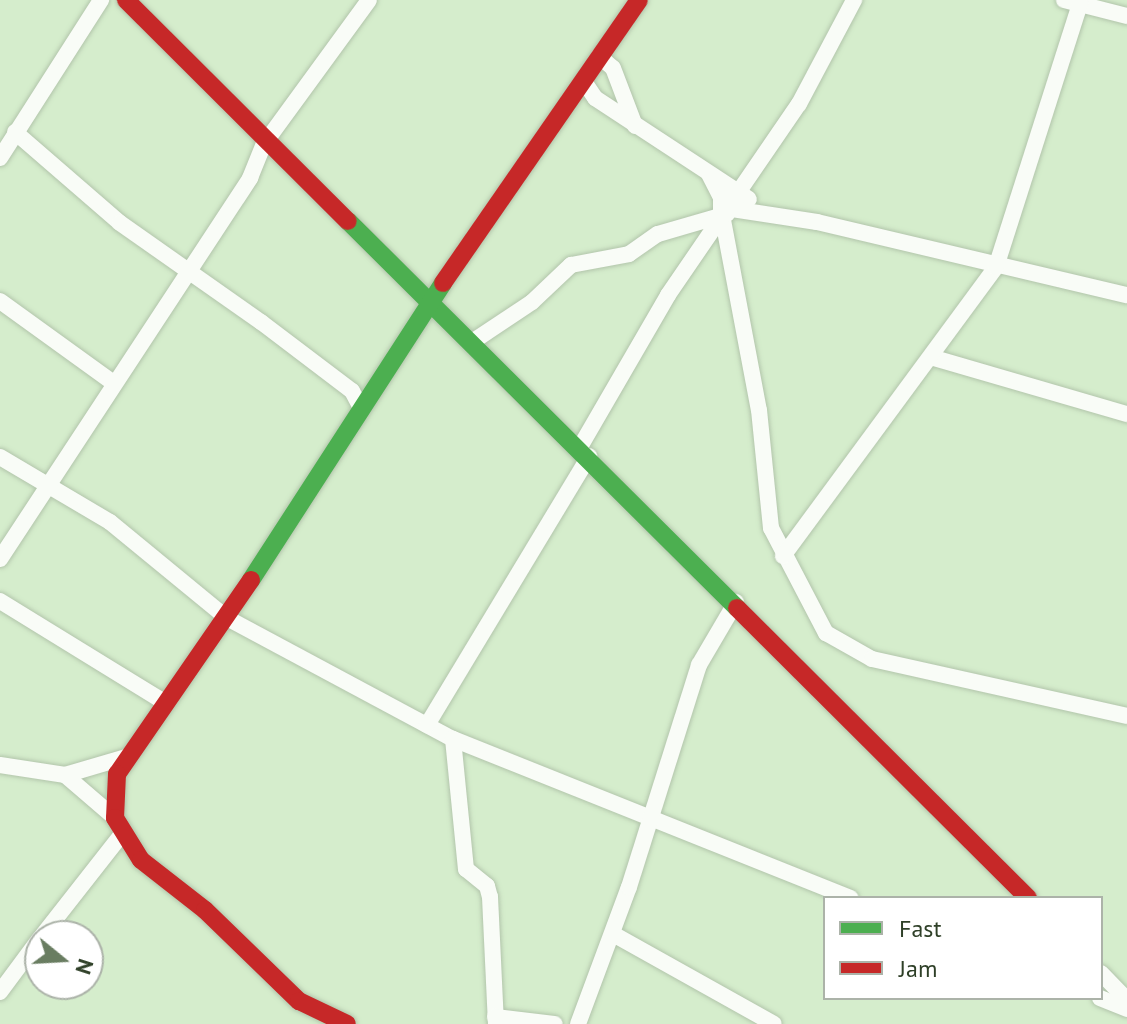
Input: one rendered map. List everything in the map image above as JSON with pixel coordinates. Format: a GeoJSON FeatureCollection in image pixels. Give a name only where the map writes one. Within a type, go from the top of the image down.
{"type":"FeatureCollection","features":[{"type":"Feature","properties":{"kind":"street"},"geometry":{"type":"LineString","coordinates":[[0,158],[101,0]]}},
{"type":"Feature","properties":{"kind":"street"},"geometry":{"type":"LineString","coordinates":[[126,0],[269,147],[432,302],[736,602],[1026,896]]}},
{"type":"Feature","properties":{"kind":"street"},"geometry":{"type":"LineString","coordinates":[[0,559],[111,381],[188,273],[369,0]]}},
{"type":"Feature","properties":{"kind":"street"},"geometry":{"type":"LineString","coordinates":[[53,920],[118,826],[117,774],[128,756],[227,618],[360,396],[432,302],[639,0]]}},
{"type":"Feature","properties":{"kind":"street"},"geometry":{"type":"LineString","coordinates":[[427,725],[584,451],[668,295],[728,217],[854,0]]}},
{"type":"Feature","properties":{"kind":"street"},"geometry":{"type":"LineString","coordinates":[[783,556],[934,358],[996,267],[1072,2],[1127,16]]}},
{"type":"Feature","properties":{"kind":"street"},"geometry":{"type":"LineString","coordinates":[[599,56],[613,68],[635,126]]}},
{"type":"Feature","properties":{"kind":"street"},"geometry":{"type":"LineString","coordinates":[[583,80],[595,98],[742,193],[762,211]]}},
{"type":"Feature","properties":{"kind":"street"},"geometry":{"type":"LineString","coordinates":[[15,132],[188,273],[360,396]]}},
{"type":"Feature","properties":{"kind":"street"},"geometry":{"type":"LineString","coordinates":[[709,174],[728,217],[759,410],[771,528],[826,633],[872,659],[1127,716]]}},
{"type":"Feature","properties":{"kind":"street"},"geometry":{"type":"LineString","coordinates":[[472,342],[532,302],[571,265],[629,254],[658,234],[762,211],[1127,295]]}},
{"type":"Feature","properties":{"kind":"street"},"geometry":{"type":"LineString","coordinates":[[0,301],[111,381]]}},
{"type":"Feature","properties":{"kind":"street"},"geometry":{"type":"LineString","coordinates":[[934,358],[1127,414]]}},
{"type":"Feature","properties":{"kind":"street"},"geometry":{"type":"LineString","coordinates":[[0,457],[110,522],[227,618],[453,739],[845,896]]}},
{"type":"Feature","properties":{"kind":"street"},"geometry":{"type":"LineString","coordinates":[[0,601],[166,703]]}},
{"type":"Feature","properties":{"kind":"street"},"geometry":{"type":"LineString","coordinates":[[578,1024],[613,934],[699,665],[736,602]]}},
{"type":"Feature","properties":{"kind":"street"},"geometry":{"type":"LineString","coordinates":[[453,739],[466,869],[487,886],[490,897],[496,1020],[555,1024]]}},
{"type":"Feature","properties":{"kind":"street"},"geometry":{"type":"LineString","coordinates":[[0,765],[65,775],[128,756]]}},
{"type":"Feature","properties":{"kind":"street"},"geometry":{"type":"LineString","coordinates":[[65,775],[118,826],[141,860],[205,910],[299,1001],[347,1024]]}},
{"type":"Feature","properties":{"kind":"street"},"geometry":{"type":"LineString","coordinates":[[613,934],[774,1024]]}},
{"type":"Feature","properties":{"kind":"street"},"geometry":{"type":"LineString","coordinates":[[0,992],[24,960]]}},
{"type":"Feature","properties":{"kind":"street"},"geometry":{"type":"LineString","coordinates":[[1103,975],[1127,1000]]}},
{"type":"Feature","properties":{"kind":"street"},"geometry":{"type":"LineString","coordinates":[[1103,999],[1127,1009]]}},
{"type":"Feature","properties":{"kind":"traffic: fast"},"geometry":{"type":"LineString","coordinates":[[348,221],[737,608]]}},
{"type":"Feature","properties":{"kind":"traffic: fast"},"geometry":{"type":"LineString","coordinates":[[251,580],[443,283]]}},
{"type":"Feature","properties":{"kind":"traffic: jam"},"geometry":{"type":"LineString","coordinates":[[126,0],[348,221]]}},
{"type":"Feature","properties":{"kind":"traffic: jam"},"geometry":{"type":"LineString","coordinates":[[443,283],[639,0]]}},
{"type":"Feature","properties":{"kind":"traffic: jam"},"geometry":{"type":"LineString","coordinates":[[251,580],[117,774],[115,818],[141,860],[205,910],[299,1001],[347,1024]]}},
{"type":"Feature","properties":{"kind":"traffic: jam"},"geometry":{"type":"LineString","coordinates":[[737,608],[1026,896]]}}]}
